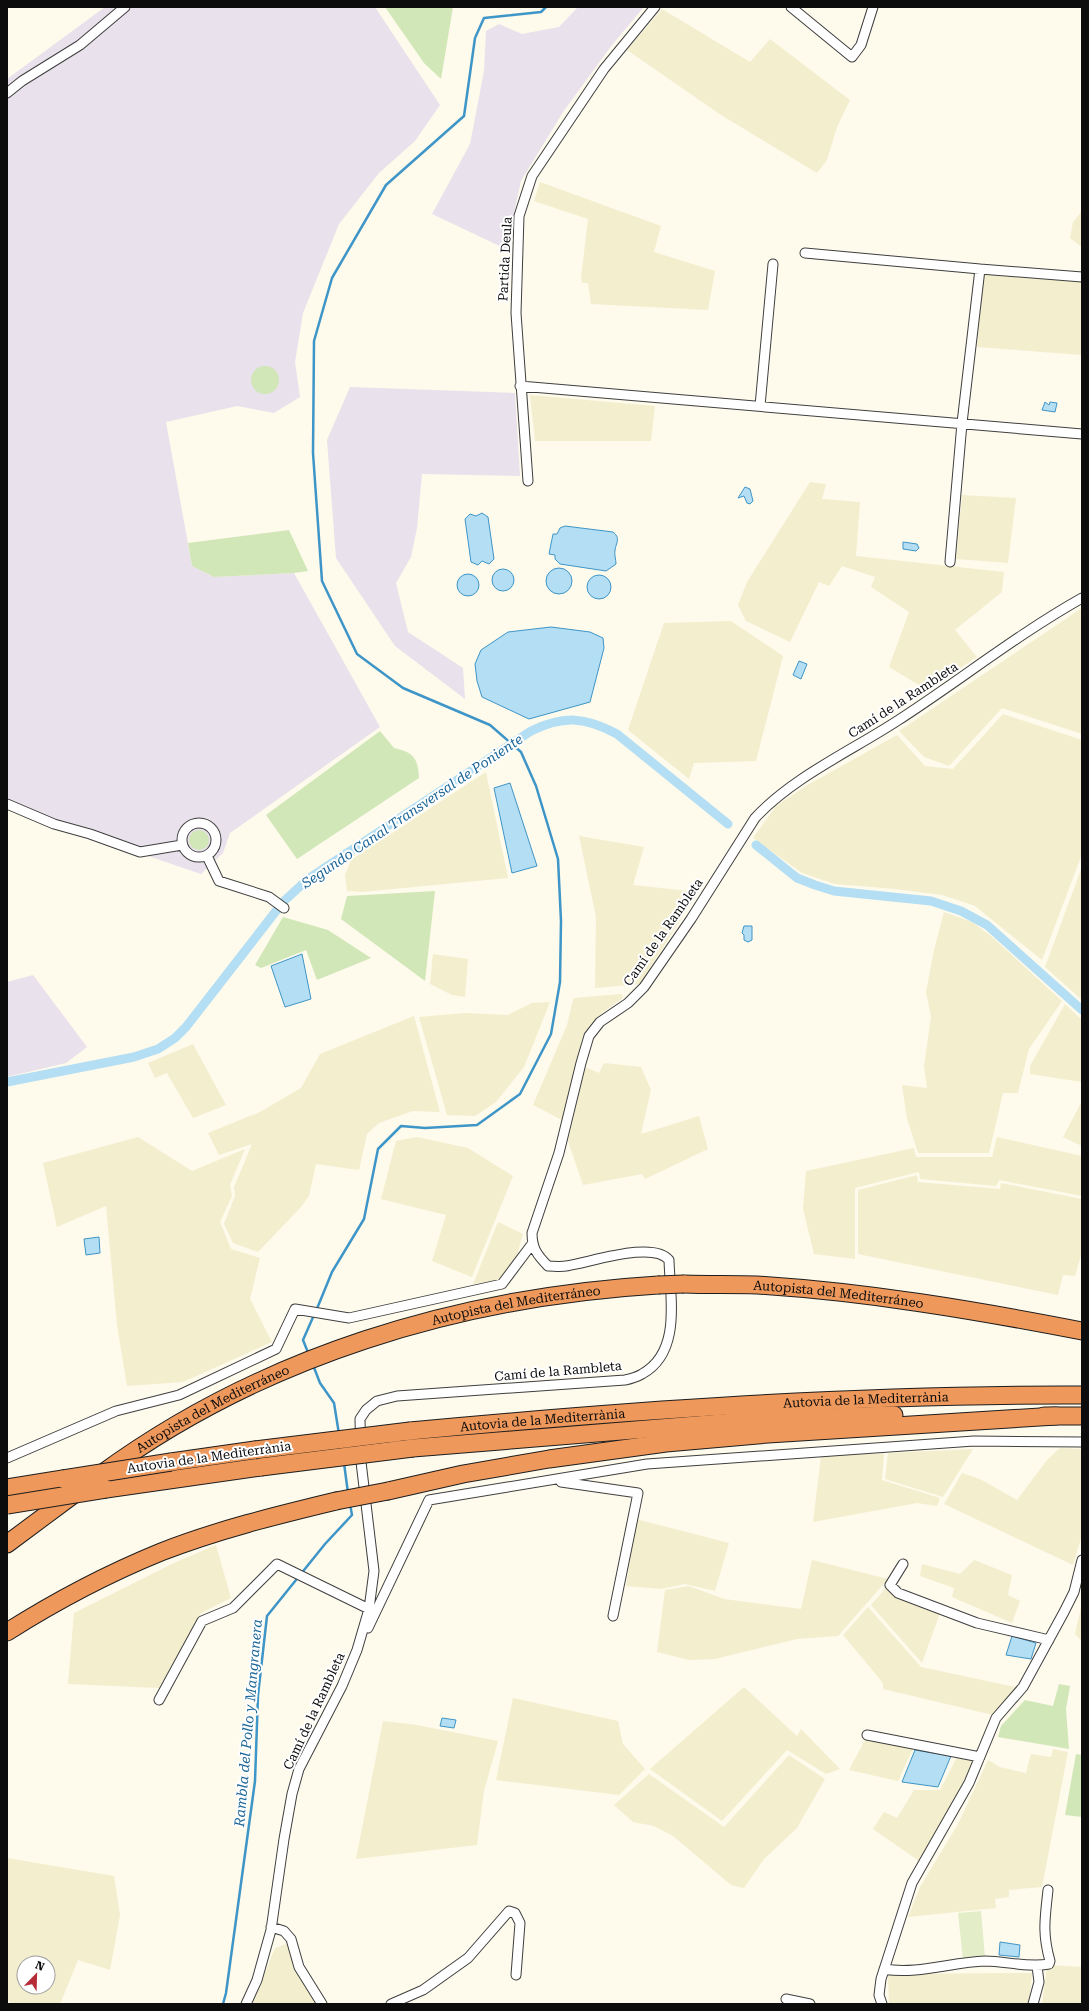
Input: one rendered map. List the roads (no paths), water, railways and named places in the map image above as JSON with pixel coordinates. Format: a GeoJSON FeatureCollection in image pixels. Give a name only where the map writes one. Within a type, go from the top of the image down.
{"type":"FeatureCollection","features":[{"type":"Feature","properties":{"kind":"highway","name":"Autopista del Mediterráneo"},"geometry":{"type":"LineString","coordinates":[[7,1544],[131,1452],[174,1426],[243,1389],[296,1365],[332,1351],[409,1326],[472,1310],[550,1295],[658,1285],[755,1285],[885,1297],[1082,1331]]}},
{"type":"Feature","properties":{"kind":"highway","name":"Autovia de la Mediterrània"},"geometry":{"type":"LineString","coordinates":[[7,1488],[255,1450],[410,1431],[587,1414],[754,1403],[895,1398],[1082,1395]]}},
{"type":"Feature","properties":{"kind":"highway","name":"Autovia de la Mediterrània"},"geometry":{"type":"LineString","coordinates":[[7,1505],[261,1467],[413,1448],[532,1436],[783,1418],[957,1413],[1082,1416]]}},
{"type":"Feature","properties":{"kind":"highway"},"geometry":{"type":"LineString","coordinates":[[7,1632],[51,1604],[109,1575],[162,1552],[275,1516],[336,1501],[463,1474],[549,1459],[666,1443],[768,1434],[1056,1416]]}},
{"type":"Feature","properties":{"kind":"street"},"geometry":{"type":"LineString","coordinates":[[7,93],[22,81],[80,45],[125,7]]}},
{"type":"Feature","properties":{"kind":"street","name":"Partida Deula"},"geometry":{"type":"LineString","coordinates":[[528,482],[516,313],[519,216],[532,176],[604,69],[656,7]]}},
{"type":"Feature","properties":{"kind":"street"},"geometry":{"type":"LineString","coordinates":[[791,7],[852,57],[861,46],[874,7]]}},
{"type":"Feature","properties":{"kind":"street"},"geometry":{"type":"LineString","coordinates":[[805,253],[1082,277]]}},
{"type":"Feature","properties":{"kind":"street"},"geometry":{"type":"LineString","coordinates":[[760,406],[773,264]]}},
{"type":"Feature","properties":{"kind":"street"},"geometry":{"type":"LineString","coordinates":[[950,562],[962,423],[980,269]]}},
{"type":"Feature","properties":{"kind":"street"},"geometry":{"type":"LineString","coordinates":[[520,386],[1082,434]]}},
{"type":"Feature","properties":{"kind":"street","name":"Camí de la Rambleta"},"geometry":{"type":"LineString","coordinates":[[246,2004],[257,1980],[271,1927],[284,1839],[292,1794],[299,1769],[342,1686],[357,1650],[369,1609],[374,1572],[358,1428],[360,1420],[366,1410],[377,1401],[397,1396],[625,1380],[642,1375],[657,1363],[667,1346],[670,1332],[669,1260],[666,1256],[657,1253],[638,1252],[565,1266],[548,1266],[538,1257],[532,1244],[532,1233],[559,1153],[580,1062],[589,1036],[600,1022],[628,1003],[644,987],[691,919],[755,818],[767,805],[785,790],[897,721],[1050,617],[1082,598]]}},
{"type":"Feature","properties":{"kind":"street"},"geometry":{"type":"LineString","coordinates":[[7,804],[54,824],[90,834],[140,852],[182,845]]}},
{"type":"Feature","properties":{"kind":"street"},"geometry":{"type":"LineString","coordinates":[[193,824],[206,824],[214,832],[216,837],[214,848],[207,856],[201,857],[189,854],[182,845],[182,838],[188,827],[193,824]]}},
{"type":"Feature","properties":{"kind":"street"},"geometry":{"type":"LineString","coordinates":[[207,856],[219,881],[270,898],[280,905]]}},
{"type":"Feature","properties":{"kind":"street"},"geometry":{"type":"LineString","coordinates":[[7,1458],[116,1411],[179,1395],[276,1349],[295,1309],[349,1318],[502,1284],[532,1244]]}},
{"type":"Feature","properties":{"kind":"street"},"geometry":{"type":"LineString","coordinates":[[357,1650],[429,1500],[663,1463],[974,1441],[1082,1442]]}},
{"type":"Feature","properties":{"kind":"street"},"geometry":{"type":"LineString","coordinates":[[552,1480],[638,1493],[613,1616]]}},
{"type":"Feature","properties":{"kind":"street"},"geometry":{"type":"LineString","coordinates":[[882,2004],[879,1995],[879,1988],[884,1968],[912,1883],[969,1783],[996,1718],[1023,1687],[1074,1592],[1082,1560]]}},
{"type":"Feature","properties":{"kind":"street"},"geometry":{"type":"LineString","coordinates":[[159,1700],[202,1621],[233,1608],[277,1564],[369,1609]]}},
{"type":"Feature","properties":{"kind":"street"},"geometry":{"type":"LineString","coordinates":[[903,1564],[890,1585],[898,1593],[977,1624],[1048,1640]]}},
{"type":"Feature","properties":{"kind":"street"},"geometry":{"type":"LineString","coordinates":[[867,1735],[980,1757]]}},
{"type":"Feature","properties":{"kind":"street"},"geometry":{"type":"LineString","coordinates":[[884,1968],[907,1970],[986,1961],[1037,1966],[1049,1964],[1050,1961],[1044,1941],[1048,1890]]}},
{"type":"Feature","properties":{"kind":"street"},"geometry":{"type":"LineString","coordinates":[[391,2004],[423,1990],[468,1958],[509,1911],[515,1913],[520,1923],[516,1975]]}},
{"type":"Feature","properties":{"kind":"street"},"geometry":{"type":"LineString","coordinates":[[271,1927],[284,1931],[291,1939],[299,1967],[322,2004]]}},
{"type":"Feature","properties":{"kind":"street"},"geometry":{"type":"LineString","coordinates":[[1033,2004],[1039,1982],[1037,1966]]}},
{"type":"Feature","properties":{"kind":"street"},"geometry":{"type":"LineString","coordinates":[[786,1999],[810,2004]]}},
{"type":"Feature","properties":{"kind":"water"},"geometry":{"type":"Polygon","coordinates":[[[1045,402],[1049,405],[1050,402],[1057,403],[1055,412],[1042,410],[1045,402]]]}},
{"type":"Feature","properties":{"kind":"water"},"geometry":{"type":"Polygon","coordinates":[[[745,487],[750,489],[753,501],[750,504],[747,503],[744,496],[738,498],[745,487]]]}},
{"type":"Feature","properties":{"kind":"water"},"geometry":{"type":"Polygon","coordinates":[[[482,513],[488,517],[494,559],[489,564],[482,561],[478,565],[471,562],[465,519],[470,514],[476,516],[482,513]]]}},
{"type":"Feature","properties":{"kind":"water"},"geometry":{"type":"Polygon","coordinates":[[[565,526],[613,532],[617,536],[615,552],[616,564],[606,571],[560,564],[555,559],[555,555],[549,554],[553,534],[557,534],[560,528],[565,526]]]}},
{"type":"Feature","properties":{"kind":"water"},"geometry":{"type":"Polygon","coordinates":[[[903,542],[917,544],[919,548],[916,551],[903,549],[903,542]]]}},
{"type":"Feature","properties":{"kind":"water"},"geometry":{"type":"Polygon","coordinates":[[[559,568],[568,572],[572,581],[568,590],[559,594],[550,590],[546,581],[550,572],[559,568]]]}},
{"type":"Feature","properties":{"kind":"water"},"geometry":{"type":"Polygon","coordinates":[[[499,569],[507,569],[514,576],[514,584],[507,591],[499,591],[492,584],[492,576],[499,569]]]}},
{"type":"Feature","properties":{"kind":"water"},"geometry":{"type":"Polygon","coordinates":[[[468,574],[476,577],[479,585],[476,593],[468,596],[460,593],[457,585],[460,577],[468,574]]]}},
{"type":"Feature","properties":{"kind":"water"},"geometry":{"type":"Polygon","coordinates":[[[599,575],[608,578],[611,587],[608,596],[599,599],[590,596],[587,587],[590,578],[599,575]]]}},
{"type":"Feature","properties":{"kind":"water"},"geometry":{"type":"Polygon","coordinates":[[[551,627],[590,632],[603,638],[604,648],[590,702],[529,719],[482,697],[477,681],[475,664],[481,650],[508,632],[551,627]]]}},
{"type":"Feature","properties":{"kind":"water"},"geometry":{"type":"Polygon","coordinates":[[[799,661],[807,664],[801,679],[793,675],[799,661]]]}},
{"type":"Feature","properties":{"kind":"water"},"geometry":{"type":"Polygon","coordinates":[[[510,783],[537,866],[512,873],[494,788],[510,783]]]}},
{"type":"Feature","properties":{"kind":"water"},"geometry":{"type":"Polygon","coordinates":[[[744,926],[752,926],[752,940],[748,942],[744,940],[744,935],[742,933],[744,926]]]}},
{"type":"Feature","properties":{"kind":"water"},"geometry":{"type":"Polygon","coordinates":[[[302,954],[311,999],[285,1007],[271,966],[302,954]]]}},
{"type":"Feature","properties":{"kind":"water"},"geometry":{"type":"Polygon","coordinates":[[[99,1237],[100,1253],[86,1255],[84,1239],[99,1237]]]}},
{"type":"Feature","properties":{"kind":"water"},"geometry":{"type":"Polygon","coordinates":[[[1012,1636],[1036,1643],[1031,1659],[1006,1655],[1012,1636]]]}},
{"type":"Feature","properties":{"kind":"water"},"geometry":{"type":"Polygon","coordinates":[[[442,1718],[456,1720],[454,1728],[440,1726],[442,1718]]]}},
{"type":"Feature","properties":{"kind":"water"},"geometry":{"type":"Polygon","coordinates":[[[915,1750],[951,1756],[938,1787],[902,1782],[915,1750]]]}},
{"type":"Feature","properties":{"kind":"water"},"geometry":{"type":"Polygon","coordinates":[[[1000,1942],[1020,1945],[1019,1957],[999,1955],[1000,1942]]]}},
{"type":"Feature","properties":{"kind":"waterway","name":"Rambla del Pollo y Mangranera"},"geometry":{"type":"LineString","coordinates":[[316,1311],[332,1272],[364,1219],[378,1149],[401,1126],[425,1128],[477,1125],[520,1094],[551,1034],[560,982],[561,921],[558,859],[536,786],[521,752],[490,725],[403,688],[357,654],[322,581],[313,453],[314,341],[332,278],[386,185],[464,116],[475,38],[484,18],[541,12],[546,7]]}},
{"type":"Feature","properties":{"kind":"waterway","name":"Segundo Canal Transversal de Poniente"},"geometry":{"type":"LineString","coordinates":[[7,1082],[134,1057],[158,1049],[175,1038],[186,1027],[283,902],[308,879],[531,731],[554,722],[564,720],[584,721],[595,724],[617,734],[728,824]]}},
{"type":"Feature","properties":{"kind":"waterway"},"geometry":{"type":"LineString","coordinates":[[756,845],[797,878],[815,885],[834,891],[931,901],[961,911],[987,925],[1082,1010]]}},
{"type":"Feature","properties":{"kind":"waterway","name":"Rambla del Pollo y Mangranera"},"geometry":{"type":"LineString","coordinates":[[309,1355],[303,1340],[314,1315]]}},
{"type":"Feature","properties":{"kind":"waterway","name":"Rambla del Pollo y Mangranera"},"geometry":{"type":"LineString","coordinates":[[313,1365],[320,1383],[334,1403],[339,1434]]}},
{"type":"Feature","properties":{"kind":"waterway","name":"Rambla del Pollo y Mangranera"},"geometry":{"type":"LineString","coordinates":[[344,1463],[348,1493]]}},
{"type":"Feature","properties":{"kind":"waterway","name":"Rambla del Pollo y Mangranera"},"geometry":{"type":"LineString","coordinates":[[223,2004],[226,1993],[255,1781],[258,1695],[267,1616],[325,1544],[352,1515],[350,1504]]}}]}
